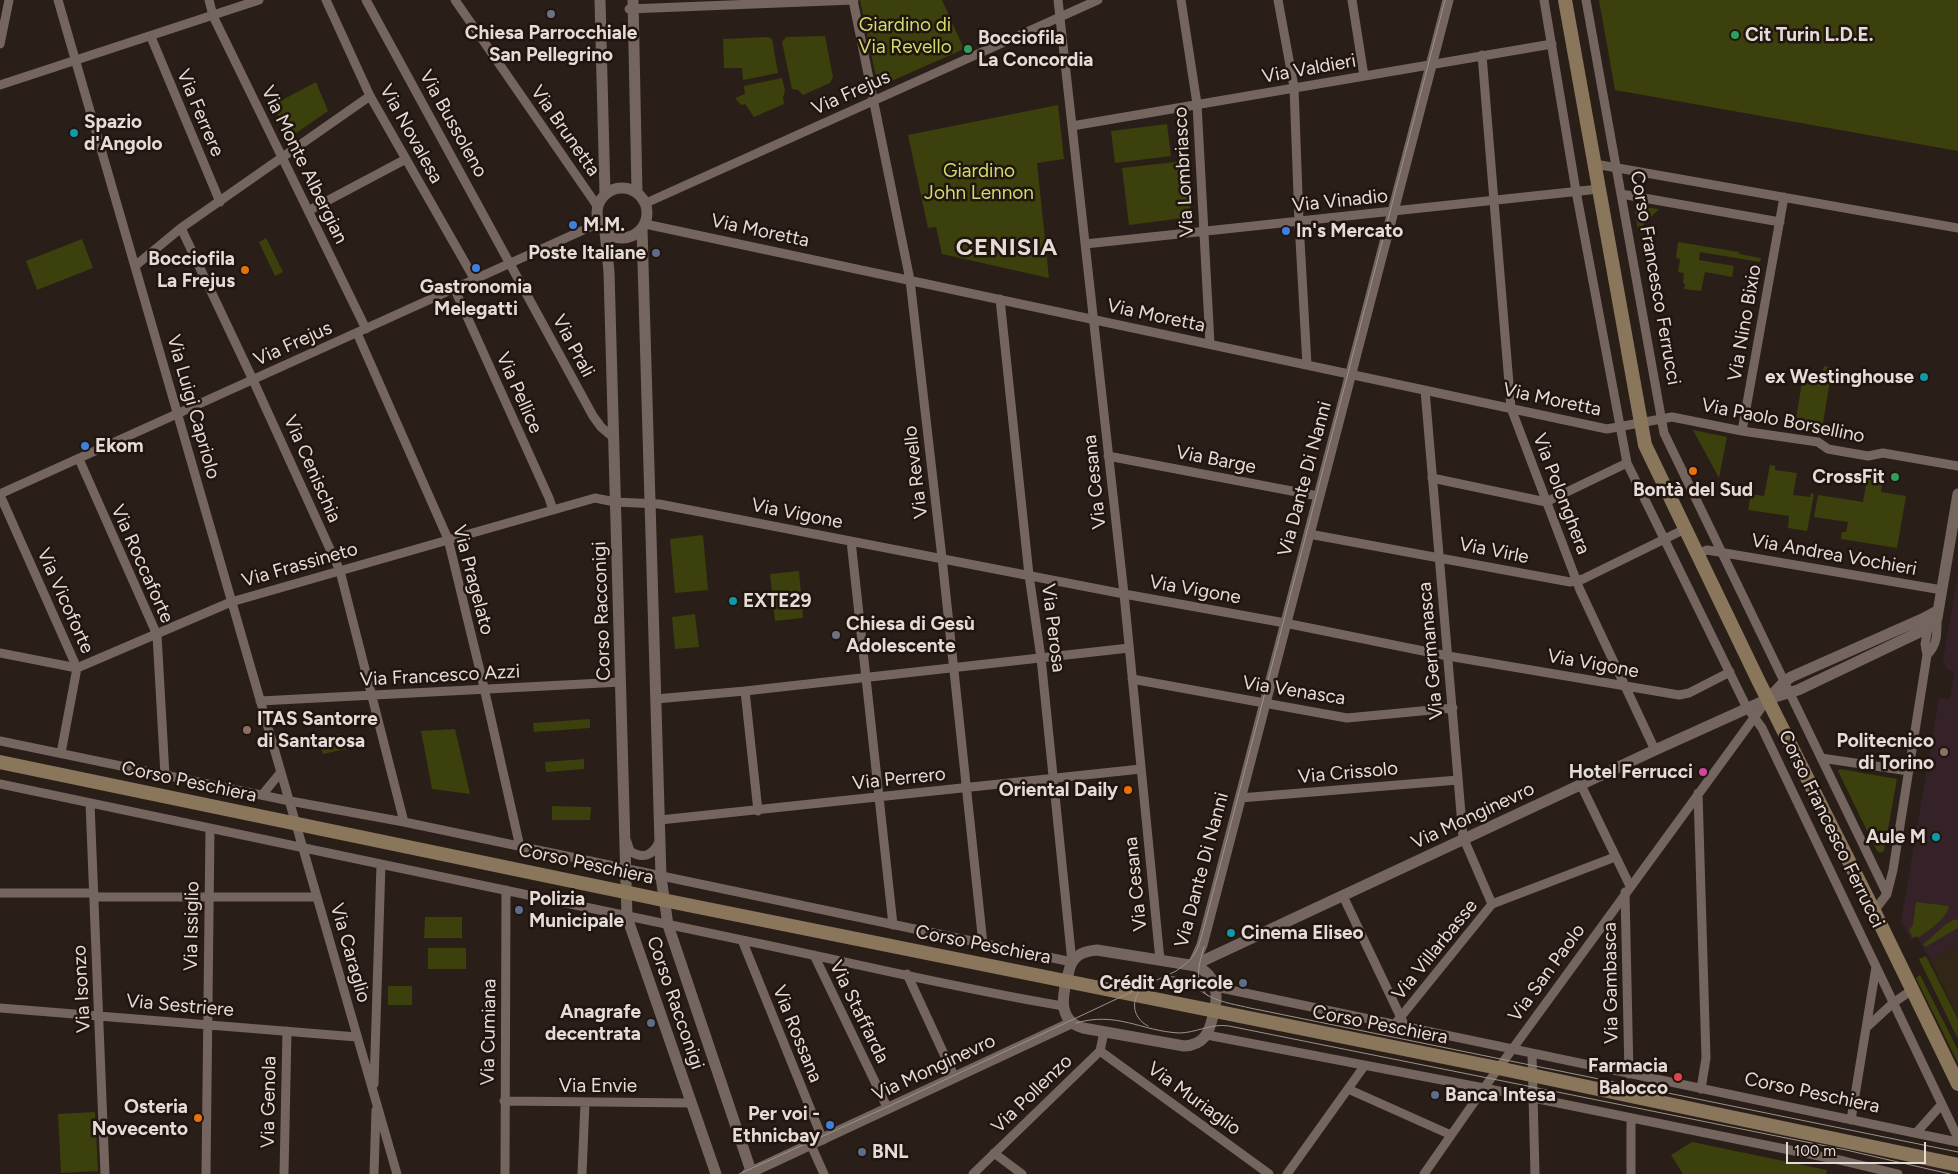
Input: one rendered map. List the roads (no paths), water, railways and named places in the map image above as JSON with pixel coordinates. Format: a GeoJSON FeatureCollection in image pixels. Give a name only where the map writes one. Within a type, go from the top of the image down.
{"type":"FeatureCollection","features":[{"type":"Feature","properties":{"kind":"main road","name":"Corso Francesco Ferrucci"},"geometry":{"type":"LineString","coordinates":[[1565,0],[1640,422],[1648,453],[1958,1084]]}},
{"type":"Feature","properties":{"kind":"main road","name":"Corso Peschiera"},"geometry":{"type":"LineString","coordinates":[[0,762],[663,900],[1498,1068],[1958,1165]]}},
{"type":"Feature","properties":{"kind":"street"},"geometry":{"type":"LineString","coordinates":[[0,44],[9,0]]}},
{"type":"Feature","properties":{"kind":"street","name":"Via Luigi Capriolo"},"geometry":{"type":"LineString","coordinates":[[58,0],[296,823]]}},
{"type":"Feature","properties":{"kind":"street","name":"Via Monte Albergian"},"geometry":{"type":"LineString","coordinates":[[209,0],[213,16],[366,329]]}},
{"type":"Feature","properties":{"kind":"street"},"geometry":{"type":"LineString","coordinates":[[0,85],[75,62],[259,0]]}},
{"type":"Feature","properties":{"kind":"street","name":"Via Novalesa"},"geometry":{"type":"LineString","coordinates":[[326,0],[370,96],[475,280]]}},
{"type":"Feature","properties":{"kind":"street","name":"Via Bussoleno"},"geometry":{"type":"LineString","coordinates":[[366,0],[511,264]]}},
{"type":"Feature","properties":{"kind":"street","name":"Via Brunetta"},"geometry":{"type":"LineString","coordinates":[[455,0],[598,207]]}},
{"type":"Feature","properties":{"kind":"street"},"geometry":{"type":"LineString","coordinates":[[600,0],[605,194],[598,207],[597,215],[602,227],[612,236],[626,238],[633,236],[644,227],[647,218],[646,203],[637,192],[629,188],[620,187],[605,194]]}},
{"type":"Feature","properties":{"kind":"street"},"geometry":{"type":"LineString","coordinates":[[637,192],[632,6],[854,0]]}},
{"type":"Feature","properties":{"kind":"street","name":"Via Revello"},"geometry":{"type":"LineString","coordinates":[[854,0],[910,280],[983,944]]}},
{"type":"Feature","properties":{"kind":"street","name":"Via Cesana"},"geometry":{"type":"LineString","coordinates":[[1058,0],[1124,594],[1160,960]]}},
{"type":"Feature","properties":{"kind":"street","name":"Via Frejus"},"geometry":{"type":"LineString","coordinates":[[646,203],[1098,0]]}},
{"type":"Feature","properties":{"kind":"street","name":"Via Lombriasco"},"geometry":{"type":"LineString","coordinates":[[1181,0],[1197,104],[1210,344]]}},
{"type":"Feature","properties":{"kind":"street"},"geometry":{"type":"LineString","coordinates":[[1278,0],[1294,88],[1307,365]]}},
{"type":"Feature","properties":{"kind":"street"},"geometry":{"type":"LineString","coordinates":[[1352,0],[1364,76]]}},
{"type":"Feature","properties":{"kind":"street","name":"Via Dante Di Nanni"},"geometry":{"type":"LineString","coordinates":[[1193,965],[1202,945],[1448,0]]}},
{"type":"Feature","properties":{"kind":"street","name":"Corso Francesco Ferrucci"},"geometry":{"type":"LineString","coordinates":[[1544,0],[1576,191],[1627,463],[1750,713],[1762,728],[1958,1138]]}},
{"type":"Feature","properties":{"kind":"street","name":"Corso Francesco Ferrucci"},"geometry":{"type":"LineString","coordinates":[[1586,0],[1664,433],[1887,894]]}},
{"type":"Feature","properties":{"kind":"street","name":"Via Ferrere"},"geometry":{"type":"LineString","coordinates":[[151,37],[220,202]]}},
{"type":"Feature","properties":{"kind":"street","name":"Via Valdieri"},"geometry":{"type":"LineString","coordinates":[[1072,126],[1552,44]]}},
{"type":"Feature","properties":{"kind":"street","name":"Via Polonghera"},"geometry":{"type":"LineString","coordinates":[[1482,55],[1511,408],[1577,582],[1655,750]]}},
{"type":"Feature","properties":{"kind":"street"},"geometry":{"type":"LineString","coordinates":[[135,266],[181,228],[370,96]]}},
{"type":"Feature","properties":{"kind":"street"},"geometry":{"type":"LineString","coordinates":[[308,211],[406,158]]}},
{"type":"Feature","properties":{"kind":"street"},"geometry":{"type":"LineString","coordinates":[[1595,164],[1958,228]]}},
{"type":"Feature","properties":{"kind":"street","name":"Via Vinadio"},"geometry":{"type":"LineString","coordinates":[[1085,244],[1599,189]]}},
{"type":"Feature","properties":{"kind":"street"},"geometry":{"type":"LineString","coordinates":[[1621,194],[1780,222]]}},
{"type":"Feature","properties":{"kind":"street","name":"Via Nino Bixio"},"geometry":{"type":"LineString","coordinates":[[1742,431],[1784,197]]}},
{"type":"Feature","properties":{"kind":"street","name":"Via Frejus"},"geometry":{"type":"LineString","coordinates":[[0,495],[475,280],[602,227]]}},
{"type":"Feature","properties":{"kind":"street","name":"Corso Racconigi"},"geometry":{"type":"LineString","coordinates":[[602,227],[609,272],[627,917],[716,1174]]}},
{"type":"Feature","properties":{"kind":"street","name":"Via Moretta"},"geometry":{"type":"LineString","coordinates":[[644,227],[910,280],[1607,428],[1661,418]]}},
{"type":"Feature","properties":{"kind":"street","name":"Corso Racconigi"},"geometry":{"type":"LineString","coordinates":[[644,227],[650,503],[663,900],[668,925],[750,1173]]}},
{"type":"Feature","properties":{"kind":"street","name":"Via Cenischia"},"geometry":{"type":"LineString","coordinates":[[181,228],[340,571],[404,822]]}},
{"type":"Feature","properties":{"kind":"street","name":"Via Prali"},"geometry":{"type":"LineString","coordinates":[[511,264],[593,416],[601,427],[614,438]]}},
{"type":"Feature","properties":{"kind":"street","name":"Via Pellice"},"geometry":{"type":"LineString","coordinates":[[454,290],[549,498],[552,510]]}},
{"type":"Feature","properties":{"kind":"street","name":"Via Perosa"},"geometry":{"type":"LineString","coordinates":[[1000,299],[1029,575],[1041,658],[1052,779],[1070,927],[1072,962]]}},
{"type":"Feature","properties":{"kind":"street","name":"Via Pragelato"},"geometry":{"type":"LineString","coordinates":[[357,333],[448,539],[485,689],[520,847]]}},
{"type":"Feature","properties":{"kind":"street","name":"Via Germanasca"},"geometry":{"type":"LineString","coordinates":[[1424,390],[1464,839],[1492,904]]}},
{"type":"Feature","properties":{"kind":"street","name":"Via Paolo Borsellino"},"geometry":{"type":"LineString","coordinates":[[1661,418],[1678,418],[1742,431],[1818,442],[1828,449],[1868,456],[1883,453],[1958,466]]}},
{"type":"Feature","properties":{"kind":"street","name":"Via Barge"},"geometry":{"type":"LineString","coordinates":[[1108,456],[1318,496]]}},
{"type":"Feature","properties":{"kind":"street","name":"Via Roccaforte"},"geometry":{"type":"LineString","coordinates":[[79,459],[157,635],[165,775]]}},
{"type":"Feature","properties":{"kind":"street"},"geometry":{"type":"LineString","coordinates":[[1432,478],[1546,502],[1627,463]]}},
{"type":"Feature","properties":{"kind":"street"},"geometry":{"type":"LineString","coordinates":[[1768,699],[1790,694],[1928,628],[1935,622],[1958,494]]}},
{"type":"Feature","properties":{"kind":"street","name":"Via Vicoforte"},"geometry":{"type":"LineString","coordinates":[[0,495],[77,668],[61,753]]}},
{"type":"Feature","properties":{"kind":"street","name":"Via Frassineto"},"geometry":{"type":"LineString","coordinates":[[77,668],[231,602],[595,498],[616,502]]}},
{"type":"Feature","properties":{"kind":"street"},"geometry":{"type":"LineString","coordinates":[[616,502],[650,503]]}},
{"type":"Feature","properties":{"kind":"street","name":"Via Vigone"},"geometry":{"type":"LineString","coordinates":[[650,503],[1285,623],[1448,656],[1679,695],[1730,672]]}},
{"type":"Feature","properties":{"kind":"street"},"geometry":{"type":"LineString","coordinates":[[1577,582],[1685,529]]}},
{"type":"Feature","properties":{"kind":"street","name":"Via Virle"},"geometry":{"type":"LineString","coordinates":[[1309,534],[1577,582]]}},
{"type":"Feature","properties":{"kind":"street"},"geometry":{"type":"LineString","coordinates":[[851,541],[893,925]]}},
{"type":"Feature","properties":{"kind":"street"},"geometry":{"type":"LineString","coordinates":[[1697,554],[1707,550],[1720,552]]}},
{"type":"Feature","properties":{"kind":"street","name":"Via Andrea Vochieri"},"geometry":{"type":"LineString","coordinates":[[1720,552],[1942,590]]}},
{"type":"Feature","properties":{"kind":"street"},"geometry":{"type":"LineString","coordinates":[[1768,699],[1784,682],[1935,615]]}},
{"type":"Feature","properties":{"kind":"street"},"geometry":{"type":"LineString","coordinates":[[1927,655],[1934,648],[1936,642],[1935,615]]}},
{"type":"Feature","properties":{"kind":"street"},"geometry":{"type":"LineString","coordinates":[[1874,911],[1887,894],[1894,870],[1927,655],[1925,644],[1928,628]]}},
{"type":"Feature","properties":{"kind":"street"},"geometry":{"type":"LineString","coordinates":[[656,699],[867,678],[1129,648]]}},
{"type":"Feature","properties":{"kind":"street"},"geometry":{"type":"LineString","coordinates":[[0,653],[77,668]]}},
{"type":"Feature","properties":{"kind":"street","name":"Via Venasca"},"geometry":{"type":"LineString","coordinates":[[1132,679],[1347,718],[1452,708]]}},
{"type":"Feature","properties":{"kind":"street","name":"Via Francesco Azzi"},"geometry":{"type":"LineString","coordinates":[[260,701],[621,682]]}},
{"type":"Feature","properties":{"kind":"street"},"geometry":{"type":"LineString","coordinates":[[745,691],[758,811]]}},
{"type":"Feature","properties":{"kind":"street","name":"Via Monginevro"},"geometry":{"type":"LineString","coordinates":[[1193,965],[1655,750],[1750,713],[1768,699]]}},
{"type":"Feature","properties":{"kind":"street","name":"Via San Paolo"},"geometry":{"type":"LineString","coordinates":[[1424,1174],[1498,1068],[1698,793],[1750,713]]}},
{"type":"Feature","properties":{"kind":"street","name":"Corso Peschiera"},"geometry":{"type":"LineString","coordinates":[[0,741],[290,801],[404,822],[1072,962]]}},
{"type":"Feature","properties":{"kind":"street"},"geometry":{"type":"LineString","coordinates":[[1821,758],[1909,771]]}},
{"type":"Feature","properties":{"kind":"street","name":"Via Perrero"},"geometry":{"type":"LineString","coordinates":[[660,820],[1141,769]]}},
{"type":"Feature","properties":{"kind":"street","name":"Corso Peschiera"},"geometry":{"type":"LineString","coordinates":[[262,795],[281,772]]}},
{"type":"Feature","properties":{"kind":"street","name":"Via Crissolo"},"geometry":{"type":"LineString","coordinates":[[1240,798],[1458,780]]}},
{"type":"Feature","properties":{"kind":"street"},"geometry":{"type":"LineString","coordinates":[[0,784],[627,917],[1063,1006]]}},
{"type":"Feature","properties":{"kind":"street","name":"Via Gambasca"},"geometry":{"type":"LineString","coordinates":[[1580,785],[1615,857],[1628,889],[1629,1074]]}},
{"type":"Feature","properties":{"kind":"street"},"geometry":{"type":"LineString","coordinates":[[1698,793],[1706,1058],[1701,1089]]}},
{"type":"Feature","properties":{"kind":"street","name":"Via Isonzo"},"geometry":{"type":"LineString","coordinates":[[90,803],[105,1174]]}},
{"type":"Feature","properties":{"kind":"street","name":"Via Caraglio"},"geometry":{"type":"LineString","coordinates":[[296,823],[397,1174]]}},
{"type":"Feature","properties":{"kind":"street","name":"Via Issiglio"},"geometry":{"type":"LineString","coordinates":[[206,1174],[210,828]]}},
{"type":"Feature","properties":{"kind":"street"},"geometry":{"type":"LineString","coordinates":[[626,840],[630,851],[636,855],[643,856],[650,855],[656,850],[660,840]]}},
{"type":"Feature","properties":{"kind":"street","name":"Via Villarbasse"},"geometry":{"type":"LineString","coordinates":[[1398,1021],[1492,904],[1615,857]]}},
{"type":"Feature","properties":{"kind":"street","name":"Via Caraglio"},"geometry":{"type":"LineString","coordinates":[[375,1096],[381,864]]}},
{"type":"Feature","properties":{"kind":"street","name":"Via Cumiana"},"geometry":{"type":"LineString","coordinates":[[505,1174],[506,890]]}},
{"type":"Feature","properties":{"kind":"street"},"geometry":{"type":"LineString","coordinates":[[0,892],[209,897],[317,897]]}},
{"type":"Feature","properties":{"kind":"street"},"geometry":{"type":"LineString","coordinates":[[1343,896],[1398,1021]]}},
{"type":"Feature","properties":{"kind":"street","name":"Via Rossana"},"geometry":{"type":"LineString","coordinates":[[742,940],[823,1140]]}},
{"type":"Feature","properties":{"kind":"street"},"geometry":{"type":"LineString","coordinates":[[1098,950],[1160,960],[1193,965],[1206,972],[1216,987],[1217,999],[1215,1010],[1207,1035],[1199,1043],[1184,1046],[1082,1028],[1071,1023],[1063,1006],[1066,981],[1072,962],[1080,954],[1098,950]]}},
{"type":"Feature","properties":{"kind":"street","name":"Via Staffarda"},"geometry":{"type":"LineString","coordinates":[[814,955],[888,1109]]}},
{"type":"Feature","properties":{"kind":"street"},"geometry":{"type":"LineString","coordinates":[[1851,1120],[1876,967]]}},
{"type":"Feature","properties":{"kind":"street"},"geometry":{"type":"LineString","coordinates":[[906,974],[955,1078]]}},
{"type":"Feature","properties":{"kind":"street","name":"Corso Peschiera"},"geometry":{"type":"LineString","coordinates":[[1216,987],[1398,1021],[1405,1027],[1958,1142]]}},
{"type":"Feature","properties":{"kind":"street"},"geometry":{"type":"LineString","coordinates":[[1867,1027],[1893,1003],[1912,990]]}},
{"type":"Feature","properties":{"kind":"street","name":"Via Sestriere"},"geometry":{"type":"LineString","coordinates":[[0,1008],[357,1037]]}},
{"type":"Feature","properties":{"kind":"street","name":"Via Monginevro"},"geometry":{"type":"LineString","coordinates":[[750,1173],[1071,1023]]}},
{"type":"Feature","properties":{"kind":"street","name":"Via Genola"},"geometry":{"type":"LineString","coordinates":[[284,1174],[287,1032]]}},
{"type":"Feature","properties":{"kind":"street","name":"Via Pollenzo"},"geometry":{"type":"LineString","coordinates":[[973,1174],[1100,1051],[1104,1032]]}},
{"type":"Feature","properties":{"kind":"street"},"geometry":{"type":"LineString","coordinates":[[1207,1035],[1484,1088],[1844,1161],[1898,1174]]}},
{"type":"Feature","properties":{"kind":"street","name":"Via Muriaglio"},"geometry":{"type":"LineString","coordinates":[[1100,1051],[1268,1174]]}},
{"type":"Feature","properties":{"kind":"street"},"geometry":{"type":"LineString","coordinates":[[1532,1054],[1535,1174]]}},
{"type":"Feature","properties":{"kind":"street"},"geometry":{"type":"LineString","coordinates":[[1287,1174],[1365,1065]]}},
{"type":"Feature","properties":{"kind":"street"},"geometry":{"type":"LineString","coordinates":[[1348,1089],[1451,1135]]}},
{"type":"Feature","properties":{"kind":"street"},"geometry":{"type":"LineString","coordinates":[[374,1174],[375,1096]]}},
{"type":"Feature","properties":{"kind":"street","name":"Via Envie"},"geometry":{"type":"LineString","coordinates":[[504,1101],[691,1103]]}},
{"type":"Feature","properties":{"kind":"street"},"geometry":{"type":"LineString","coordinates":[[582,1174],[585,1103]]}},
{"type":"Feature","properties":{"kind":"street"},"geometry":{"type":"LineString","coordinates":[[1916,1134],[1942,1104]]}},
{"type":"Feature","properties":{"kind":"street"},"geometry":{"type":"LineString","coordinates":[[1631,1118],[1631,1174]]}},
{"type":"Feature","properties":{"kind":"street"},"geometry":{"type":"LineString","coordinates":[[1844,1161],[1848,1141]]}},
{"type":"Feature","properties":{"kind":"street"},"geometry":{"type":"LineString","coordinates":[[811,1145],[824,1174]]}},
{"type":"Feature","properties":{"kind":"street"},"geometry":{"type":"LineString","coordinates":[[994,1153],[1022,1174]]}},
{"type":"Feature","properties":{"kind":"street"},"geometry":{"type":"LineString","coordinates":[[275,1174],[284,1174]]}},
{"type":"Feature","properties":{"kind":"tram line"},"geometry":{"type":"LineString","coordinates":[[739,1174],[887,1107],[1176,971],[1194,954],[1203,931],[1445,0]]}},
{"type":"Feature","properties":{"kind":"tram line"},"geometry":{"type":"LineString","coordinates":[[1204,947],[1198,973],[1200,985],[1208,996]]}},
{"type":"Feature","properties":{"kind":"tram line"},"geometry":{"type":"LineString","coordinates":[[1165,977],[1184,980],[1216,999],[1250,1008],[1958,1152]]}},
{"type":"Feature","properties":{"kind":"tram line"},"geometry":{"type":"LineString","coordinates":[[1143,987],[1136,997],[1135,1008],[1139,1018],[1148,1026]]}},
{"type":"Feature","properties":{"kind":"tram line"},"geometry":{"type":"LineString","coordinates":[[1076,1023],[1104,1019],[1117,1020],[1165,1032],[1179,1033],[1222,1025],[1229,1026],[1846,1150],[1950,1174]]}},
{"type":"Feature","properties":{"kind":"place","name":"Chiesa Parrocchiale San Pellegrino"},"geometry":{"type":"Point","coordinates":[551,14]}},
{"type":"Feature","properties":{"kind":"place","name":"Cit Turin L.D.E."},"geometry":{"type":"Point","coordinates":[1735,35]}},
{"type":"Feature","properties":{"kind":"place","name":"Bocciofila La Concordia"},"geometry":{"type":"Point","coordinates":[968,49]}},
{"type":"Feature","properties":{"kind":"place","name":"Spazio d'Angolo"},"geometry":{"type":"Point","coordinates":[74,133]}},
{"type":"Feature","properties":{"kind":"place","name":"M.M."},"geometry":{"type":"Point","coordinates":[573,225]}},
{"type":"Feature","properties":{"kind":"place","name":"In's Mercato"},"geometry":{"type":"Point","coordinates":[1286,231]}},
{"type":"Feature","properties":{"kind":"place","name":"Poste Italiane"},"geometry":{"type":"Point","coordinates":[656,253]}},
{"type":"Feature","properties":{"kind":"place","name":"Gastronomia Melegatti"},"geometry":{"type":"Point","coordinates":[476,268]}},
{"type":"Feature","properties":{"kind":"place","name":"Bocciofila La Frejus"},"geometry":{"type":"Point","coordinates":[245,270]}},
{"type":"Feature","properties":{"kind":"place","name":"ex Westinghouse"},"geometry":{"type":"Point","coordinates":[1924,377]}},
{"type":"Feature","properties":{"kind":"place","name":"Ekom"},"geometry":{"type":"Point","coordinates":[85,446]}},
{"type":"Feature","properties":{"kind":"place","name":"Bontà del Sud"},"geometry":{"type":"Point","coordinates":[1693,471]}},
{"type":"Feature","properties":{"kind":"place","name":"CrossFit"},"geometry":{"type":"Point","coordinates":[1895,477]}},
{"type":"Feature","properties":{"kind":"place","name":"EXTE29"},"geometry":{"type":"Point","coordinates":[733,601]}},
{"type":"Feature","properties":{"kind":"place","name":"Chiesa di Gesù Adolescente"},"geometry":{"type":"Point","coordinates":[836,635]}},
{"type":"Feature","properties":{"kind":"place","name":"ITAS Santorre di Santarosa"},"geometry":{"type":"Point","coordinates":[247,730]}},
{"type":"Feature","properties":{"kind":"place","name":"Politecnico di Torino"},"geometry":{"type":"Point","coordinates":[1944,752]}},
{"type":"Feature","properties":{"kind":"place","name":"Hotel Ferrucci"},"geometry":{"type":"Point","coordinates":[1703,772]}},
{"type":"Feature","properties":{"kind":"place","name":"Oriental Daily"},"geometry":{"type":"Point","coordinates":[1128,790]}},
{"type":"Feature","properties":{"kind":"place","name":"Aule M"},"geometry":{"type":"Point","coordinates":[1936,837]}},
{"type":"Feature","properties":{"kind":"place","name":"Polizia Municipale"},"geometry":{"type":"Point","coordinates":[519,910]}},
{"type":"Feature","properties":{"kind":"place","name":"Cinema Eliseo"},"geometry":{"type":"Point","coordinates":[1231,933]}},
{"type":"Feature","properties":{"kind":"place","name":"Crédit Agricole"},"geometry":{"type":"Point","coordinates":[1243,983]}},
{"type":"Feature","properties":{"kind":"place","name":"Anagrafe decentrata"},"geometry":{"type":"Point","coordinates":[651,1023]}},
{"type":"Feature","properties":{"kind":"place","name":"Farmacia Balocco"},"geometry":{"type":"Point","coordinates":[1678,1077]}},
{"type":"Feature","properties":{"kind":"place","name":"Banca Intesa"},"geometry":{"type":"Point","coordinates":[1435,1095]}},
{"type":"Feature","properties":{"kind":"place","name":"Osteria Novecento"},"geometry":{"type":"Point","coordinates":[198,1118]}},
{"type":"Feature","properties":{"kind":"place","name":"Per voi - Ethnicbay"},"geometry":{"type":"Point","coordinates":[830,1125]}},
{"type":"Feature","properties":{"kind":"place","name":"BNL"},"geometry":{"type":"Point","coordinates":[862,1152]}},
{"type":"Feature","properties":{"kind":"district","name":"CENISIA"},"geometry":{"type":"Point","coordinates":[1007,248]}},
{"type":"Feature","properties":{"kind":"park label","name":"Giardino di Via Revello"},"geometry":{"type":"Point","coordinates":[905,36]}},
{"type":"Feature","properties":{"kind":"park label","name":"Giardino John Lennon"},"geometry":{"type":"Point","coordinates":[979,182]}}]}
